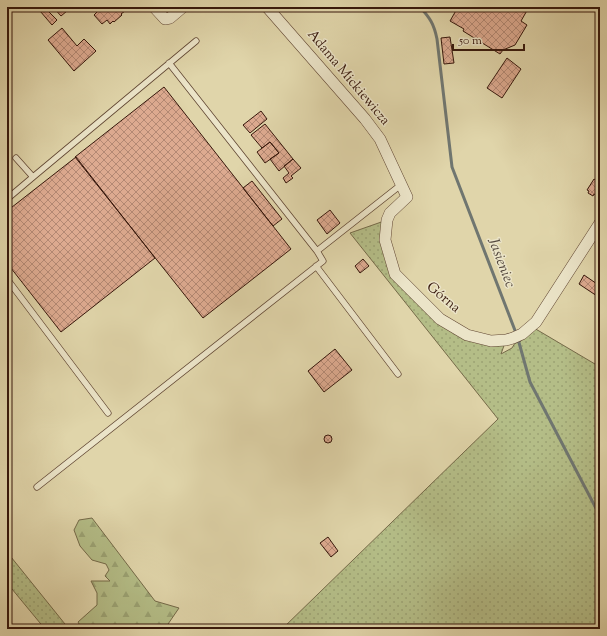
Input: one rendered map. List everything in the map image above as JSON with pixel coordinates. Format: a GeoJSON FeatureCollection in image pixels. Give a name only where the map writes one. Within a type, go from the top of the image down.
{"type":"FeatureCollection","features":[{"type":"Feature","properties":{"kind":"street"},"geometry":{"type":"LineString","coordinates":[[154,7],[165,19],[170,18],[183,7]]}},
{"type":"Feature","properties":{"kind":"street","name":"Adama Mickiewicza"},"geometry":{"type":"LineString","coordinates":[[267,7],[365,119],[380,139],[407,197],[390,213]]}},
{"type":"Feature","properties":{"kind":"street","name":"Górna"},"geometry":{"type":"LineString","coordinates":[[390,213],[387,220],[385,240],[395,274],[440,319],[468,335],[491,341],[506,340],[518,336],[536,322],[600,223]]}},
{"type":"Feature","properties":{"kind":"lane"},"geometry":{"type":"LineString","coordinates":[[7,199],[196,41]]}},
{"type":"Feature","properties":{"kind":"lane"},"geometry":{"type":"LineString","coordinates":[[37,487],[323,261],[317,251],[169,63]]}},
{"type":"Feature","properties":{"kind":"lane"},"geometry":{"type":"LineString","coordinates":[[16,158],[33,177]]}},
{"type":"Feature","properties":{"kind":"lane"},"geometry":{"type":"LineString","coordinates":[[317,251],[402,184]]}},
{"type":"Feature","properties":{"kind":"lane"},"geometry":{"type":"LineString","coordinates":[[316,266],[398,374]]}},
{"type":"Feature","properties":{"kind":"lane"},"geometry":{"type":"LineString","coordinates":[[7,279],[108,413]]}},
{"type":"Feature","properties":{"kind":"green space"},"geometry":{"type":"Polygon","coordinates":[[[387,220],[395,274],[440,319],[468,335],[506,340],[501,354],[512,348],[515,343],[520,342],[534,328],[600,367],[600,629],[282,629],[498,419],[350,233],[387,220]]]}},
{"type":"Feature","properties":{"kind":"green space"},"geometry":{"type":"Polygon","coordinates":[[[92,518],[155,601],[179,608],[163,629],[82,629],[78,622],[97,605],[97,593],[91,581],[110,581],[105,576],[109,570],[106,564],[92,560],[80,546],[74,530],[79,520],[92,518]]]}},
{"type":"Feature","properties":{"kind":"green space"},"geometry":{"type":"Polygon","coordinates":[[[7,552],[69,629],[45,629],[7,583],[7,552]]]}},
{"type":"Feature","properties":{"kind":"building"},"geometry":{"type":"Polygon","coordinates":[[[44,7],[57,20],[52,25],[40,11],[44,7]]]}},
{"type":"Feature","properties":{"kind":"building"},"geometry":{"type":"Polygon","coordinates":[[[53,7],[63,7],[67,11],[61,16],[53,7]]]}},
{"type":"Feature","properties":{"kind":"building"},"geometry":{"type":"Polygon","coordinates":[[[102,7],[121,7],[125,11],[114,22],[113,21],[110,24],[107,20],[102,24],[94,15],[102,7]]]}},
{"type":"Feature","properties":{"kind":"building"},"geometry":{"type":"Polygon","coordinates":[[[458,7],[529,7],[521,21],[527,25],[515,45],[503,50],[500,54],[450,21],[458,7]]]}},
{"type":"Feature","properties":{"kind":"building"},"geometry":{"type":"Polygon","coordinates":[[[62,28],[77,46],[84,39],[96,51],[74,71],[48,40],[62,28]]]}},
{"type":"Feature","properties":{"kind":"building"},"geometry":{"type":"Polygon","coordinates":[[[450,37],[454,63],[444,64],[441,38],[450,37]]]}},
{"type":"Feature","properties":{"kind":"building"},"geometry":{"type":"Polygon","coordinates":[[[507,58],[521,69],[502,98],[487,88],[507,58]]]}},
{"type":"Feature","properties":{"kind":"building"},"geometry":{"type":"Polygon","coordinates":[[[164,87],[291,249],[203,318],[75,157],[164,87]]]}},
{"type":"Feature","properties":{"kind":"building"},"geometry":{"type":"Polygon","coordinates":[[[261,111],[267,119],[250,133],[243,125],[261,111]]]}},
{"type":"Feature","properties":{"kind":"building"},"geometry":{"type":"Polygon","coordinates":[[[265,124],[293,159],[279,171],[270,159],[279,153],[270,142],[262,148],[251,135],[265,124]]]}},
{"type":"Feature","properties":{"kind":"building"},"geometry":{"type":"Polygon","coordinates":[[[270,142],[279,153],[265,163],[257,152],[270,142]]]}},
{"type":"Feature","properties":{"kind":"building"},"geometry":{"type":"Polygon","coordinates":[[[76,157],[155,258],[61,332],[7,263],[7,211],[76,157]]]}},
{"type":"Feature","properties":{"kind":"building"},"geometry":{"type":"Polygon","coordinates":[[[293,159],[301,168],[291,176],[293,178],[286,183],[283,178],[289,173],[284,166],[293,159]]]}},
{"type":"Feature","properties":{"kind":"building"},"geometry":{"type":"Polygon","coordinates":[[[594,179],[600,183],[600,188],[596,195],[594,194],[593,196],[588,193],[589,191],[587,190],[594,179]]]}},
{"type":"Feature","properties":{"kind":"building"},"geometry":{"type":"Polygon","coordinates":[[[252,181],[282,219],[273,226],[243,188],[252,181]]]}},
{"type":"Feature","properties":{"kind":"building"},"geometry":{"type":"Polygon","coordinates":[[[330,210],[340,223],[327,234],[317,220],[330,210]]]}},
{"type":"Feature","properties":{"kind":"building"},"geometry":{"type":"Polygon","coordinates":[[[363,259],[369,266],[360,273],[355,266],[363,259]]]}},
{"type":"Feature","properties":{"kind":"building"},"geometry":{"type":"Polygon","coordinates":[[[584,275],[600,286],[600,298],[579,284],[584,275]]]}},
{"type":"Feature","properties":{"kind":"building"},"geometry":{"type":"Polygon","coordinates":[[[335,349],[352,370],[324,392],[308,371],[335,349]]]}},
{"type":"Feature","properties":{"kind":"building"},"geometry":{"type":"Polygon","coordinates":[[[326,435],[330,435],[332,439],[330,443],[326,443],[324,441],[324,437],[326,435]]]}},
{"type":"Feature","properties":{"kind":"building"},"geometry":{"type":"Polygon","coordinates":[[[328,537],[338,551],[331,557],[320,543],[328,537]]]}},
{"type":"Feature","properties":{"kind":"waterway","name":"Jasieniec"},"geometry":{"type":"LineString","coordinates":[[420,7],[431,22],[437,39],[452,167],[516,333]]}},
{"type":"Feature","properties":{"kind":"waterway","name":"Jasieniec"},"geometry":{"type":"LineString","coordinates":[[518,339],[530,382],[600,516]]}}]}
